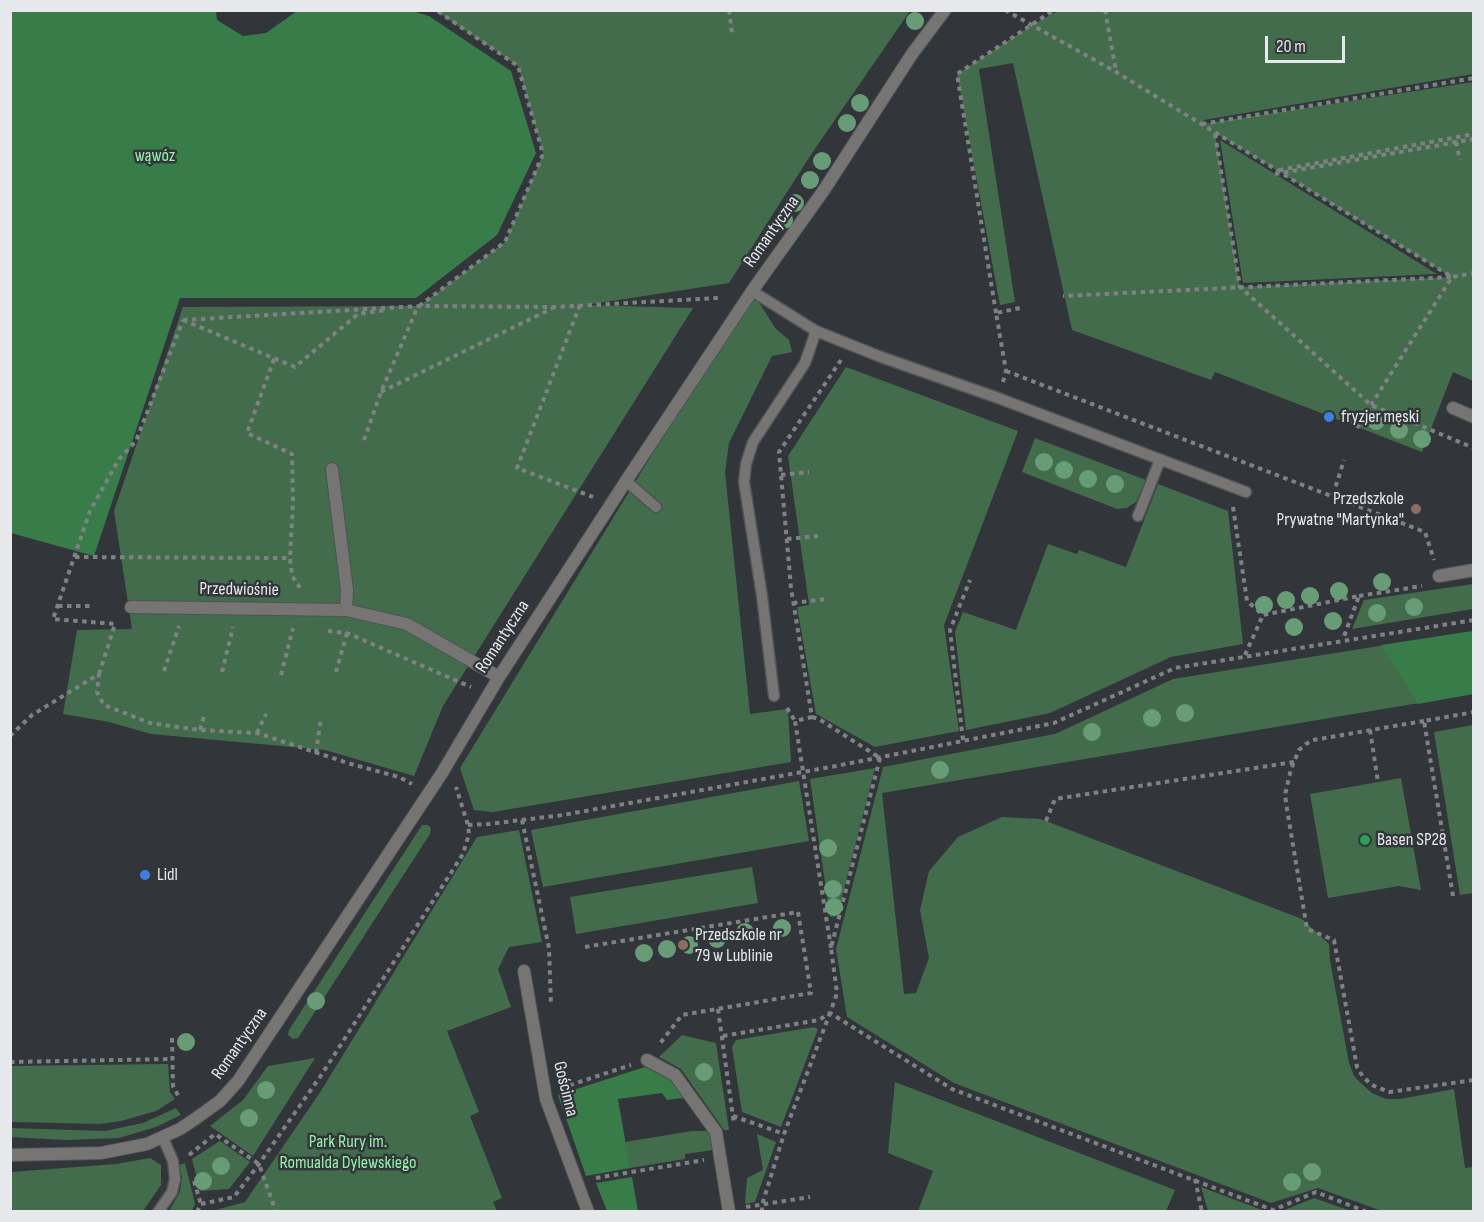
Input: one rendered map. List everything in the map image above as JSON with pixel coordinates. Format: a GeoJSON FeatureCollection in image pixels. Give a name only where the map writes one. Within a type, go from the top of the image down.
{"type":"FeatureCollection","features":[{"type":"Feature","properties":{"kind":"street","name":"Romantyczna"},"geometry":{"type":"LineString","coordinates":[[10,1155],[100,1152],[147,1144],[180,1129],[220,1101],[238,1081],[442,773],[499,677],[752,291],[824,190],[912,54],[945,10]]}},
{"type":"Feature","properties":{"kind":"street"},"geometry":{"type":"LineString","coordinates":[[1453,408],[1473,417]]}},
{"type":"Feature","properties":{"kind":"street"},"geometry":{"type":"LineString","coordinates":[[332,469],[347,590],[346,610]]}},
{"type":"Feature","properties":{"kind":"street"},"geometry":{"type":"LineString","coordinates":[[1439,576],[1473,570]]}},
{"type":"Feature","properties":{"kind":"street","name":"Przedwiośnie"},"geometry":{"type":"LineString","coordinates":[[131,607],[346,610],[406,624],[499,677]]}},
{"type":"Feature","properties":{"kind":"street","name":"Gościnna"},"geometry":{"type":"LineString","coordinates":[[524,971],[546,1099],[588,1212]]}},
{"type":"Feature","properties":{"kind":"street"},"geometry":{"type":"LineString","coordinates":[[647,1060],[675,1075],[716,1132],[729,1210]]}},
{"type":"Feature","properties":{"kind":"lane"},"geometry":{"type":"LineString","coordinates":[[752,291],[816,331],[1246,492]]}},
{"type":"Feature","properties":{"kind":"lane"},"geometry":{"type":"LineString","coordinates":[[774,696],[762,596],[744,482],[746,464],[753,442],[805,363],[816,331]]}},
{"type":"Feature","properties":{"kind":"lane"},"geometry":{"type":"LineString","coordinates":[[1138,516],[1160,459]]}},
{"type":"Feature","properties":{"kind":"lane"},"geometry":{"type":"LineString","coordinates":[[627,481],[656,507]]}},
{"type":"Feature","properties":{"kind":"lane"},"geometry":{"type":"LineString","coordinates":[[158,1212],[172,1192],[175,1179],[172,1161],[163,1138]]}},
{"type":"Feature","properties":{"kind":"path"},"geometry":{"type":"LineString","coordinates":[[183,320],[295,367],[358,314],[419,306],[505,242],[543,154],[518,66],[436,10]]}},
{"type":"Feature","properties":{"kind":"path"},"geometry":{"type":"LineString","coordinates":[[729,10],[732,33]]}},
{"type":"Feature","properties":{"kind":"path"},"geometry":{"type":"LineString","coordinates":[[1005,10],[1116,72],[1276,172],[1452,277]]}},
{"type":"Feature","properties":{"kind":"path"},"geometry":{"type":"LineString","coordinates":[[1002,386],[1006,371],[957,74],[1054,10]]}},
{"type":"Feature","properties":{"kind":"path"},"geometry":{"type":"LineString","coordinates":[[1105,10],[1116,72]]}},
{"type":"Feature","properties":{"kind":"path"},"geometry":{"type":"LineString","coordinates":[[1201,124],[1473,78]]}},
{"type":"Feature","properties":{"kind":"path"},"geometry":{"type":"LineString","coordinates":[[1215,133],[1240,287],[1371,405],[1473,448]]}},
{"type":"Feature","properties":{"kind":"path"},"geometry":{"type":"LineString","coordinates":[[1276,172],[1473,134]]}},
{"type":"Feature","properties":{"kind":"path"},"geometry":{"type":"LineString","coordinates":[[1276,172],[1473,139]]}},
{"type":"Feature","properties":{"kind":"path"},"geometry":{"type":"LineString","coordinates":[[1456,142],[1460,160]]}},
{"type":"Feature","properties":{"kind":"path"},"geometry":{"type":"LineString","coordinates":[[1064,296],[1452,277],[1473,273]]}},
{"type":"Feature","properties":{"kind":"path"},"geometry":{"type":"LineString","coordinates":[[1357,428],[1365,411],[1452,277]]}},
{"type":"Feature","properties":{"kind":"path"},"geometry":{"type":"LineString","coordinates":[[183,320],[419,306],[555,306],[720,298]]}},
{"type":"Feature","properties":{"kind":"path"},"geometry":{"type":"LineString","coordinates":[[580,305],[517,468],[594,497]]}},
{"type":"Feature","properties":{"kind":"path"},"geometry":{"type":"LineString","coordinates":[[364,440],[381,392],[419,306]]}},
{"type":"Feature","properties":{"kind":"path"},"geometry":{"type":"LineString","coordinates":[[381,392],[555,306]]}},
{"type":"Feature","properties":{"kind":"path"},"geometry":{"type":"LineString","coordinates":[[996,313],[1020,308]]}},
{"type":"Feature","properties":{"kind":"path"},"geometry":{"type":"LineString","coordinates":[[183,320],[136,441],[119,459],[90,511],[53,619],[115,624],[99,674],[98,692],[104,705],[150,723],[200,730],[257,733],[399,777],[412,784]]}},
{"type":"Feature","properties":{"kind":"path"},"geometry":{"type":"LineString","coordinates":[[812,717],[793,603],[779,452],[843,356]]}},
{"type":"Feature","properties":{"kind":"path"},"geometry":{"type":"LineString","coordinates":[[274,359],[247,433],[292,454],[293,503],[290,558],[292,576],[306,598]]}},
{"type":"Feature","properties":{"kind":"path"},"geometry":{"type":"LineString","coordinates":[[1006,371],[1425,532],[1439,576],[1434,584],[1263,615]]}},
{"type":"Feature","properties":{"kind":"path"},"geometry":{"type":"LineString","coordinates":[[1333,495],[1344,460]]}},
{"type":"Feature","properties":{"kind":"path"},"geometry":{"type":"LineString","coordinates":[[781,475],[809,472]]}},
{"type":"Feature","properties":{"kind":"path"},"geometry":{"type":"LineString","coordinates":[[1232,504],[1247,601],[1263,615]]}},
{"type":"Feature","properties":{"kind":"path"},"geometry":{"type":"LineString","coordinates":[[787,539],[818,536]]}},
{"type":"Feature","properties":{"kind":"path"},"geometry":{"type":"LineString","coordinates":[[75,557],[290,558]]}},
{"type":"Feature","properties":{"kind":"path"},"geometry":{"type":"LineString","coordinates":[[963,740],[950,630],[970,580]]}},
{"type":"Feature","properties":{"kind":"path"},"geometry":{"type":"LineString","coordinates":[[1343,639],[1359,596]]}},
{"type":"Feature","properties":{"kind":"path"},"geometry":{"type":"LineString","coordinates":[[793,603],[826,599]]}},
{"type":"Feature","properties":{"kind":"path"},"geometry":{"type":"LineString","coordinates":[[58,606],[90,606]]}},
{"type":"Feature","properties":{"kind":"path"},"geometry":{"type":"LineString","coordinates":[[1245,655],[1263,615]]}},
{"type":"Feature","properties":{"kind":"path"},"geometry":{"type":"LineString","coordinates":[[468,825],[563,815],[880,758],[1054,723],[1174,668],[1343,639],[1473,620]]}},
{"type":"Feature","properties":{"kind":"path"},"geometry":{"type":"LineString","coordinates":[[164,671],[180,624]]}},
{"type":"Feature","properties":{"kind":"path"},"geometry":{"type":"LineString","coordinates":[[222,672],[233,626],[223,626]]}},
{"type":"Feature","properties":{"kind":"path"},"geometry":{"type":"LineString","coordinates":[[281,627],[304,629]]}},
{"type":"Feature","properties":{"kind":"path"},"geometry":{"type":"LineString","coordinates":[[281,675],[293,628]]}},
{"type":"Feature","properties":{"kind":"path"},"geometry":{"type":"LineString","coordinates":[[326,631],[347,633],[474,688]]}},
{"type":"Feature","properties":{"kind":"path"},"geometry":{"type":"LineString","coordinates":[[336,672],[347,633]]}},
{"type":"Feature","properties":{"kind":"path"},"geometry":{"type":"LineString","coordinates":[[10,736],[32,715],[99,674]]}},
{"type":"Feature","properties":{"kind":"path"},"geometry":{"type":"LineString","coordinates":[[1473,712],[1313,740],[1299,750],[1293,762],[1285,795],[1307,929],[1334,940],[1357,1067],[1363,1077],[1372,1085],[1389,1092],[1473,1080]]}},
{"type":"Feature","properties":{"kind":"path"},"geometry":{"type":"LineString","coordinates":[[200,730],[205,713]]}},
{"type":"Feature","properties":{"kind":"path"},"geometry":{"type":"LineString","coordinates":[[257,733],[266,714]]}},
{"type":"Feature","properties":{"kind":"path"},"geometry":{"type":"LineString","coordinates":[[316,753],[321,717]]}},
{"type":"Feature","properties":{"kind":"path"},"geometry":{"type":"LineString","coordinates":[[762,1212],[762,1205],[784,1134],[837,993],[795,721],[812,717],[819,719],[880,758]]}},
{"type":"Feature","properties":{"kind":"path"},"geometry":{"type":"LineString","coordinates":[[1424,721],[1452,896]]}},
{"type":"Feature","properties":{"kind":"path"},"geometry":{"type":"LineString","coordinates":[[1370,730],[1378,782]]}},
{"type":"Feature","properties":{"kind":"path"},"geometry":{"type":"LineString","coordinates":[[831,948],[880,758]]}},
{"type":"Feature","properties":{"kind":"path"},"geometry":{"type":"LineString","coordinates":[[1046,820],[1055,799],[1293,762]]}},
{"type":"Feature","properties":{"kind":"path"},"geometry":{"type":"LineString","coordinates":[[197,1212],[201,1204],[234,1197],[259,1164],[322,1074],[463,854],[469,834],[468,825],[455,783]]}},
{"type":"Feature","properties":{"kind":"path"},"geometry":{"type":"LineString","coordinates":[[522,820],[534,878]]}},
{"type":"Feature","properties":{"kind":"path"},"geometry":{"type":"LineString","coordinates":[[585,947],[798,912],[811,993],[718,1009],[729,1082]]}},
{"type":"Feature","properties":{"kind":"path"},"geometry":{"type":"LineString","coordinates":[[723,1036],[819,1020],[830,1013]]}},
{"type":"Feature","properties":{"kind":"path"},"geometry":{"type":"LineString","coordinates":[[830,1013],[952,1089],[1195,1179],[1272,1211],[1316,1192],[1367,1212]]}},
{"type":"Feature","properties":{"kind":"path"},"geometry":{"type":"LineString","coordinates":[[172,1038],[173,1086],[180,1099]]}},
{"type":"Feature","properties":{"kind":"path"},"geometry":{"type":"LineString","coordinates":[[10,1062],[172,1059]]}},
{"type":"Feature","properties":{"kind":"path"},"geometry":{"type":"LineString","coordinates":[[733,1116],[784,1134]]}},
{"type":"Feature","properties":{"kind":"path"},"geometry":{"type":"LineString","coordinates":[[187,1156],[215,1134],[259,1164],[276,1212]]}},
{"type":"Feature","properties":{"kind":"path"},"geometry":{"type":"LineString","coordinates":[[576,1182],[631,1172]]}},
{"type":"Feature","properties":{"kind":"path"},"geometry":{"type":"LineString","coordinates":[[1195,1179],[1202,1212]]}},
{"type":"Feature","properties":{"kind":"path"},"geometry":{"type":"LineString","coordinates":[[729,1210],[810,1197]]}},
{"type":"Feature","properties":{"kind":"green space","name":"wąwóz"},"geometry":{"type":"Polygon","coordinates":[[[10,11],[216,11],[217,20],[243,36],[266,33],[297,11],[412,11],[429,16],[511,71],[536,153],[497,235],[416,298],[180,298],[94,556],[11,533],[10,11]]]}},
{"type":"Feature","properties":{"kind":"green space"},"geometry":{"type":"Polygon","coordinates":[[[436,11],[910,11],[812,153],[729,283],[585,305],[693,308],[443,706],[414,776],[325,750],[151,734],[109,722],[63,714],[77,630],[132,629],[114,511],[183,307],[419,306],[505,242],[543,154],[518,66],[436,11]]]}},
{"type":"Feature","properties":{"kind":"green space"},"geometry":{"type":"Polygon","coordinates":[[[1058,11],[1473,11],[1473,74],[1204,120],[1202,124],[1473,82],[1473,381],[1453,372],[1422,452],[1215,372],[1211,380],[1072,330],[1013,63],[979,69],[1015,302],[1000,305],[957,74],[1032,25],[1058,11]],[[1215,133],[1240,287],[1451,277],[1215,133]]]}},
{"type":"Feature","properties":{"kind":"green space"},"geometry":{"type":"Polygon","coordinates":[[[1220,140],[1275,174],[1437,274],[1243,283],[1220,140]]]}},
{"type":"Feature","properties":{"kind":"green space"},"geometry":{"type":"Polygon","coordinates":[[[752,291],[775,328],[789,340],[792,352],[772,356],[729,443],[725,472],[750,714],[788,709],[791,762],[493,812],[474,810],[460,768],[752,291]]]}},
{"type":"Feature","properties":{"kind":"green space"},"geometry":{"type":"Polygon","coordinates":[[[846,367],[1018,431],[944,625],[959,731],[875,747],[816,714],[797,607],[809,605],[788,456],[846,367]]]}},
{"type":"Feature","properties":{"kind":"green space"},"geometry":{"type":"Polygon","coordinates":[[[1035,438],[1146,480],[1136,502],[1127,508],[1117,509],[1022,472],[1035,438]]]}},
{"type":"Feature","properties":{"kind":"green space"},"geometry":{"type":"Polygon","coordinates":[[[1158,484],[1228,511],[1243,644],[1171,657],[1050,713],[966,730],[955,632],[963,612],[1016,630],[1048,544],[1077,554],[1079,550],[1126,567],[1158,484]]]}},
{"type":"Feature","properties":{"kind":"green space"},"geometry":{"type":"Polygon","coordinates":[[[1473,584],[1473,609],[1352,629],[1364,600],[1473,584]]]}},
{"type":"Feature","properties":{"kind":"green space"},"geometry":{"type":"Polygon","coordinates":[[[1473,631],[1473,694],[882,793],[904,994],[916,993],[929,958],[920,910],[929,871],[958,837],[1002,817],[1046,821],[1302,919],[1329,944],[1349,1063],[1354,1076],[1372,1093],[1386,1099],[1400,1099],[1454,1089],[1465,1168],[1473,1167],[1473,1211],[1382,1211],[1318,1188],[1271,1203],[954,1083],[847,1017],[836,949],[883,767],[1055,734],[1173,679],[1473,631]]]}},
{"type":"Feature","properties":{"kind":"green space"},"geometry":{"type":"Polygon","coordinates":[[[1473,631],[1473,694],[1418,704],[1381,645],[1473,631]]]}},
{"type":"Feature","properties":{"kind":"green space"},"geometry":{"type":"Polygon","coordinates":[[[1473,725],[1473,893],[1460,895],[1434,732],[1473,725]]]}},
{"type":"Feature","properties":{"kind":"green space"},"geometry":{"type":"Polygon","coordinates":[[[875,768],[837,916],[830,917],[810,779],[875,768]]]}},
{"type":"Feature","properties":{"kind":"green space","name":"Basen SP28"},"geometry":{"type":"Polygon","coordinates":[[[1401,778],[1421,890],[1399,886],[1328,898],[1310,794],[1401,778]]]}},
{"type":"Feature","properties":{"kind":"green space"},"geometry":{"type":"Polygon","coordinates":[[[799,781],[809,841],[543,887],[531,830],[799,781]]]}},
{"type":"Feature","properties":{"kind":"green space"},"geometry":{"type":"Polygon","coordinates":[[[422,825],[428,825],[431,828],[430,834],[298,1038],[293,1039],[288,1035],[289,1030],[422,825]]]}},
{"type":"Feature","properties":{"kind":"green space","name":"Park Rury im. Romualda Dylewskiego"},"geometry":{"type":"Polygon","coordinates":[[[519,830],[542,942],[509,947],[498,969],[511,1007],[447,1031],[479,1112],[470,1116],[502,1198],[493,1202],[497,1211],[212,1211],[245,1202],[319,1094],[477,837],[519,830]]]}},
{"type":"Feature","properties":{"kind":"green space"},"geometry":{"type":"Polygon","coordinates":[[[752,867],[758,903],[576,934],[570,897],[752,867]]]}},
{"type":"Feature","properties":{"kind":"green space"},"geometry":{"type":"Polygon","coordinates":[[[814,1027],[818,1029],[781,1127],[742,1112],[732,1047],[736,1040],[814,1027]]]}},
{"type":"Feature","properties":{"kind":"green space"},"geometry":{"type":"Polygon","coordinates":[[[682,1035],[716,1043],[729,1130],[724,1130],[681,1069],[659,1057],[682,1035]]]}},
{"type":"Feature","properties":{"kind":"green space"},"geometry":{"type":"Polygon","coordinates":[[[315,1058],[253,1156],[210,1126],[243,1100],[268,1066],[315,1058]]]}},
{"type":"Feature","properties":{"kind":"green space"},"geometry":{"type":"Polygon","coordinates":[[[168,1064],[170,1092],[175,1099],[156,1111],[121,1121],[100,1124],[11,1122],[11,1066],[168,1064]]]}},
{"type":"Feature","properties":{"kind":"green space"},"geometry":{"type":"Polygon","coordinates":[[[645,1067],[670,1080],[684,1098],[667,1100],[662,1093],[618,1099],[630,1168],[586,1176],[558,1095],[645,1067]]]}},
{"type":"Feature","properties":{"kind":"green space"},"geometry":{"type":"Polygon","coordinates":[[[895,1082],[1175,1190],[1166,1211],[918,1211],[933,1171],[888,1153],[895,1082]]]}},
{"type":"Feature","properties":{"kind":"green space"},"geometry":{"type":"Polygon","coordinates":[[[176,1108],[181,1115],[156,1127],[119,1138],[65,1140],[11,1137],[11,1128],[105,1131],[143,1123],[176,1108]]]}},
{"type":"Feature","properties":{"kind":"green space"},"geometry":{"type":"Polygon","coordinates":[[[692,1131],[709,1131],[713,1150],[685,1154],[685,1159],[630,1168],[625,1142],[692,1131]]]}},
{"type":"Feature","properties":{"kind":"green space"},"geometry":{"type":"Polygon","coordinates":[[[757,1134],[776,1142],[755,1202],[745,1204],[747,1178],[763,1170],[757,1134]]]}},
{"type":"Feature","properties":{"kind":"green space"},"geometry":{"type":"Polygon","coordinates":[[[220,1141],[250,1162],[229,1189],[200,1191],[192,1159],[220,1141]]]}},
{"type":"Feature","properties":{"kind":"green space"},"geometry":{"type":"Polygon","coordinates":[[[150,1158],[161,1165],[161,1185],[143,1211],[11,1211],[11,1172],[116,1164],[150,1158]]]}},
{"type":"Feature","properties":{"kind":"green space"},"geometry":{"type":"Polygon","coordinates":[[[185,1163],[195,1204],[192,1211],[169,1211],[180,1192],[182,1178],[179,1165],[185,1163]]]}},
{"type":"Feature","properties":{"kind":"green space"},"geometry":{"type":"Polygon","coordinates":[[[632,1177],[638,1211],[607,1211],[596,1183],[632,1177]]]}},
{"type":"Feature","properties":{"kind":"green space"},"geometry":{"type":"Polygon","coordinates":[[[1201,1187],[1262,1210],[1260,1212],[1208,1211],[1201,1187]]]}},
{"type":"Feature","properties":{"kind":"green space"},"geometry":{"type":"Polygon","coordinates":[[[1314,1198],[1351,1211],[1282,1211],[1314,1198]]]}},
{"type":"Feature","properties":{"kind":"place","name":"fryzjer męski"},"geometry":{"type":"Point","coordinates":[1329,417]}},
{"type":"Feature","properties":{"kind":"place","name":"Przedszkole Prywatne \"Martynka\""},"geometry":{"type":"Point","coordinates":[1416,509]}},
{"type":"Feature","properties":{"kind":"place","name":"Basen SP28"},"geometry":{"type":"Point","coordinates":[1365,840]}},
{"type":"Feature","properties":{"kind":"place","name":"Lidl"},"geometry":{"type":"Point","coordinates":[145,875]}},
{"type":"Feature","properties":{"kind":"place","name":"Przedszkole nr 79 w Lublinie"},"geometry":{"type":"Point","coordinates":[683,945]}}]}
